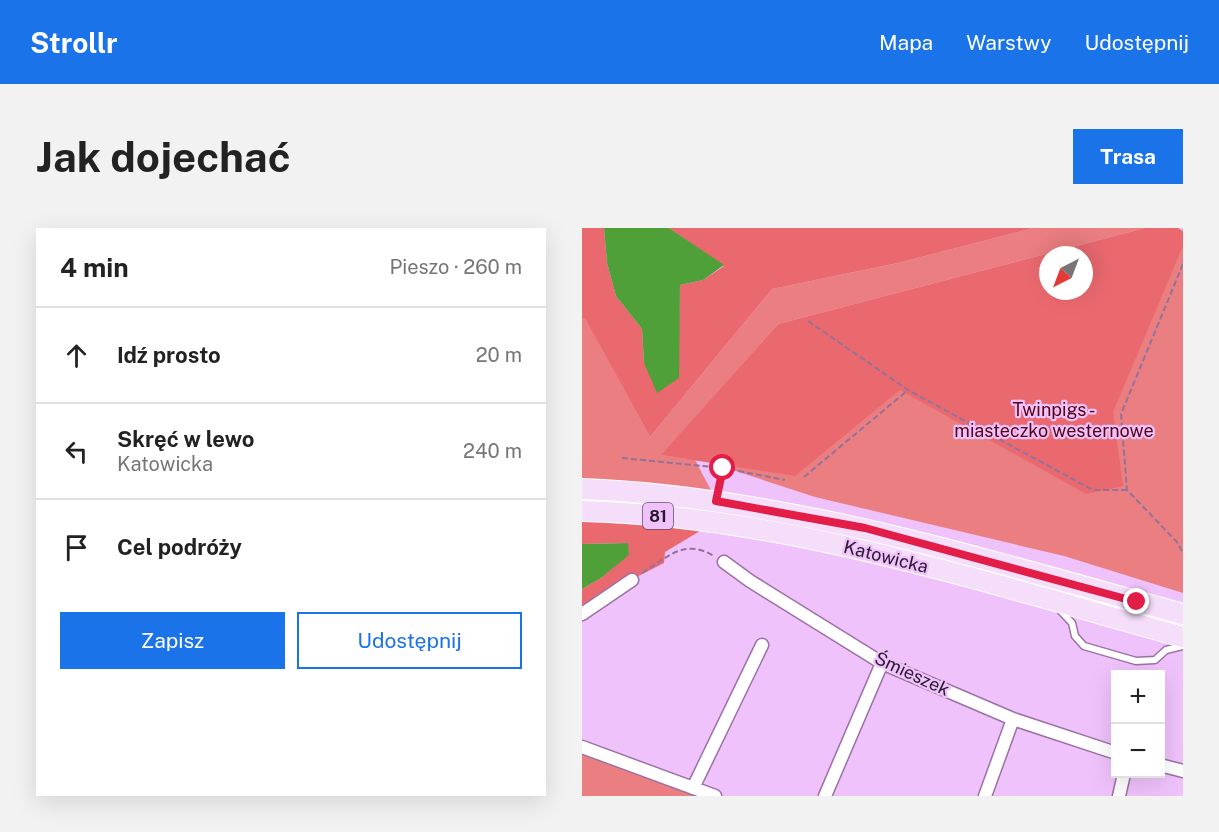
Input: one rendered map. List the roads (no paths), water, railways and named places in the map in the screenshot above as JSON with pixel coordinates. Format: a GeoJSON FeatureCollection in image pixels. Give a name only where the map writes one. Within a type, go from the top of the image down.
{"type":"FeatureCollection","features":[{"type":"Feature","properties":{"kind":"main road","name":"Katowicka"},"geometry":{"type":"LineString","coordinates":[[582,489],[716,501],[865,528],[1137,602],[1180,609]]}},
{"type":"Feature","properties":{"kind":"main road","name":"Katowicka"},"geometry":{"type":"LineString","coordinates":[[582,511],[673,517],[791,535],[879,554],[1183,637]]}},
{"type":"Feature","properties":{"kind":"street","name":"Śmieszek"},"geometry":{"type":"LineString","coordinates":[[724,562],[750,581],[882,663],[1013,719],[1111,751]]}},
{"type":"Feature","properties":{"kind":"street"},"geometry":{"type":"LineString","coordinates":[[582,614],[632,580]]}},
{"type":"Feature","properties":{"kind":"street"},"geometry":{"type":"LineString","coordinates":[[693,788],[762,645]]}},
{"type":"Feature","properties":{"kind":"street"},"geometry":{"type":"LineString","coordinates":[[825,796],[882,663]]}},
{"type":"Feature","properties":{"kind":"street"},"geometry":{"type":"LineString","coordinates":[[985,796],[1013,719]]}},
{"type":"Feature","properties":{"kind":"street"},"geometry":{"type":"LineString","coordinates":[[582,747],[715,796]]}},
{"type":"Feature","properties":{"kind":"street"},"geometry":{"type":"LineString","coordinates":[[1165,766],[1183,771]]}},
{"type":"Feature","properties":{"kind":"street"},"geometry":{"type":"LineString","coordinates":[[1119,796],[1123,778]]}},
{"type":"Feature","properties":{"kind":"lane"},"geometry":{"type":"LineString","coordinates":[[1050,601],[1072,623],[1075,636],[1084,646],[1136,661],[1155,660],[1166,650],[1183,646]]}},
{"type":"Feature","properties":{"kind":"park label","name":"Twinpigs - miasteczko westernowe"},"geometry":{"type":"Point","coordinates":[1054,420]}}]}
